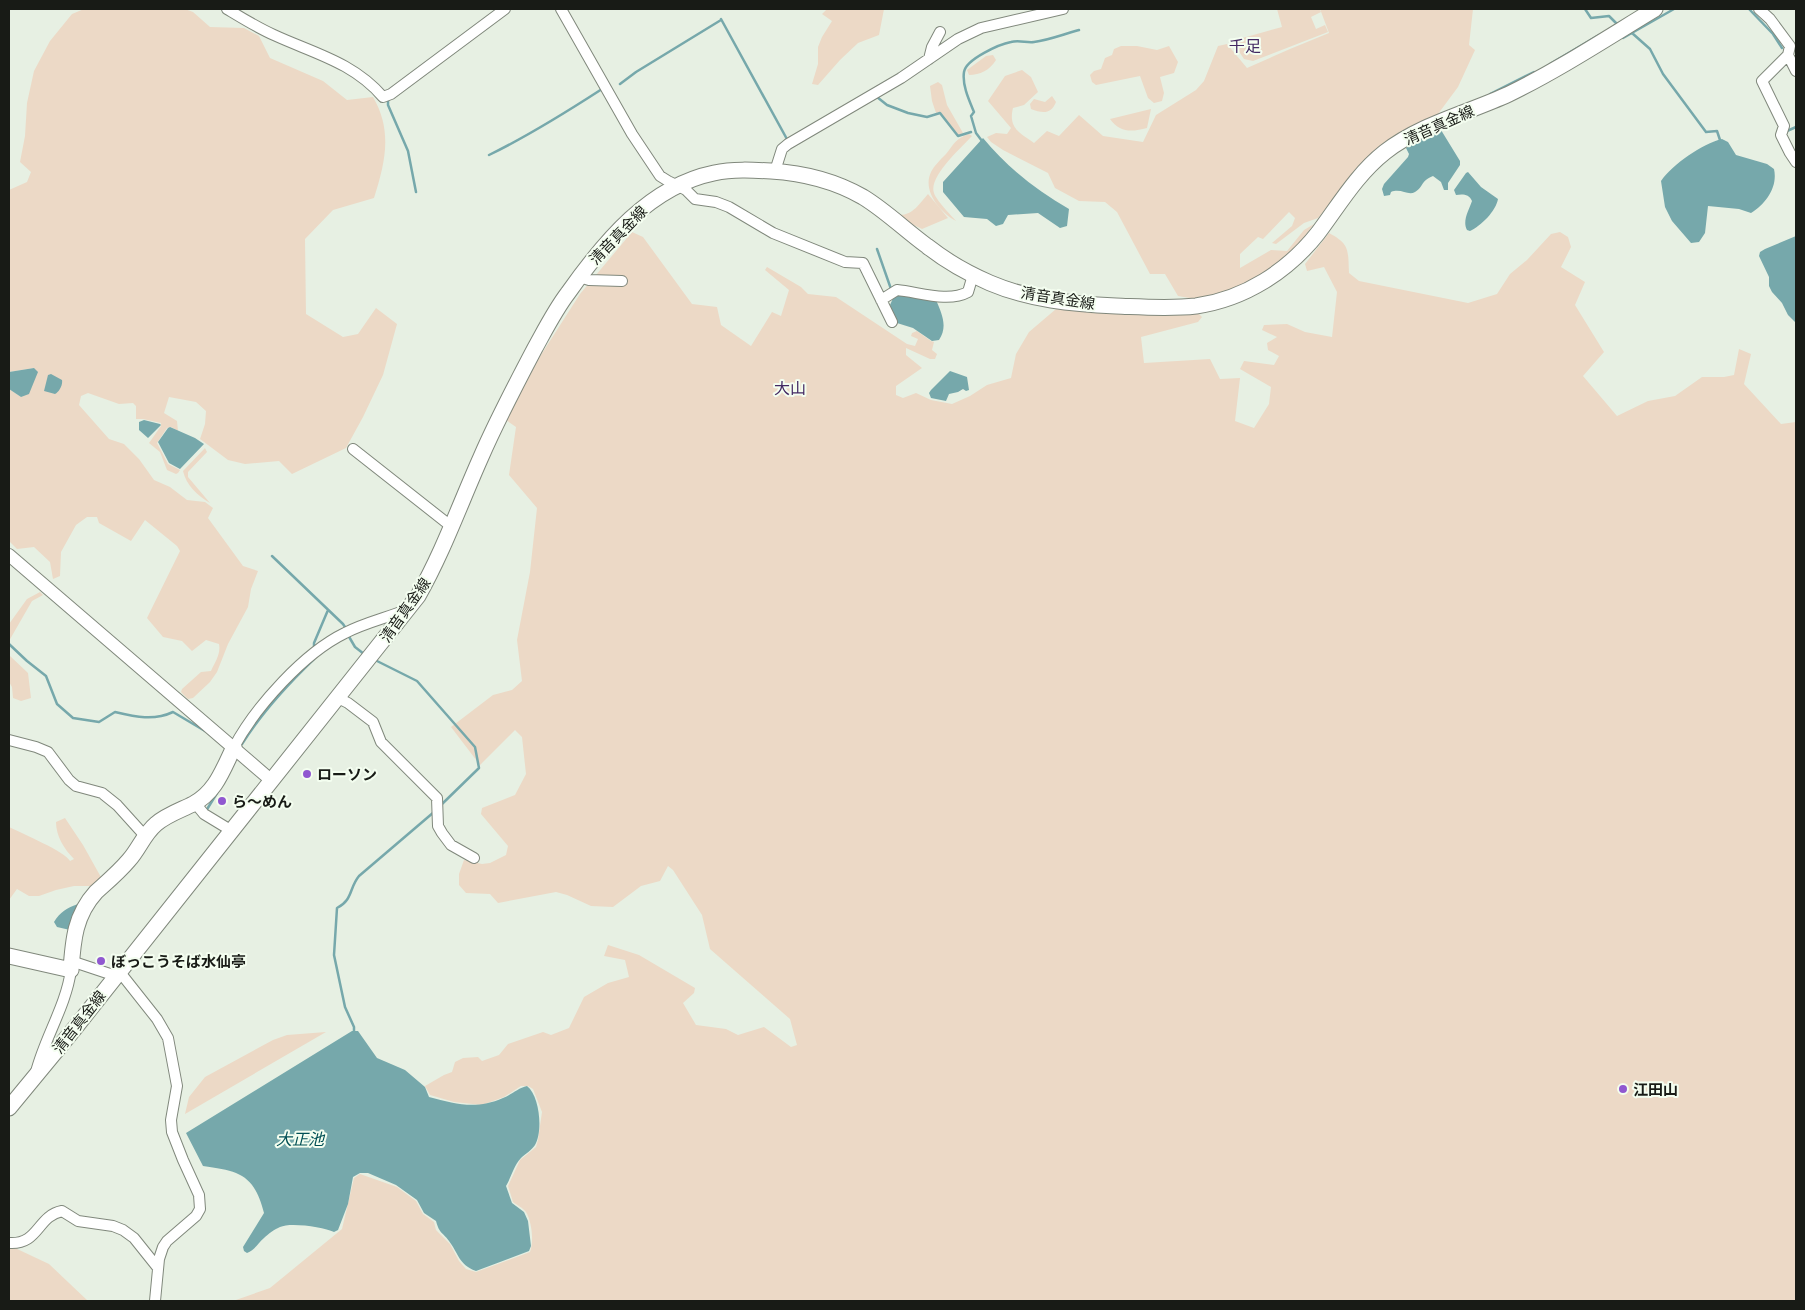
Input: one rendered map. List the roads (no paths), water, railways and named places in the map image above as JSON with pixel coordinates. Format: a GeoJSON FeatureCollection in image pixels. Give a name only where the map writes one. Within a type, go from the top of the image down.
{"type":"FeatureCollection","features":[{"type":"Feature","properties":{"kind":"main road","name":"清音真金線"},"geometry":{"type":"LineString","coordinates":[[9,1108],[408,610],[431,574],[480,457],[506,404],[565,296],[624,225],[653,200],[676,186],[703,176],[722,172],[740,170],[794,173],[830,182],[863,198],[879,207],[946,260],[973,275],[1021,294],[1072,304],[1176,308],[1213,302],[1243,292],[1268,279],[1297,256],[1319,231],[1358,178],[1393,146],[1430,126],[1495,100],[1538,80],[1655,9]]}},
{"type":"Feature","properties":{"kind":"main road"},"geometry":{"type":"LineString","coordinates":[[9,956],[71,965],[75,928],[87,903],[137,851],[145,836],[157,822],[195,803],[210,792],[234,747]]}},
{"type":"Feature","properties":{"kind":"street"},"geometry":{"type":"LineString","coordinates":[[227,9],[275,36],[339,62],[361,76],[383,97],[391,94],[505,9]]}},
{"type":"Feature","properties":{"kind":"street"},"geometry":{"type":"LineString","coordinates":[[561,9],[632,134],[660,176],[690,193],[695,199],[716,202],[728,207],[773,233],[827,256],[845,262],[863,263],[892,322]]}},
{"type":"Feature","properties":{"kind":"street"},"geometry":{"type":"LineString","coordinates":[[776,171],[782,149],[788,144],[901,78],[958,39],[982,28],[1063,9]]}},
{"type":"Feature","properties":{"kind":"street"},"geometry":{"type":"LineString","coordinates":[[1759,9],[1770,19],[1790,46],[1788,55],[1762,81],[1784,126],[1781,134],[1784,142],[1796,162]]}},
{"type":"Feature","properties":{"kind":"street"},"geometry":{"type":"LineString","coordinates":[[929,59],[932,47],[940,32]]}},
{"type":"Feature","properties":{"kind":"street"},"geometry":{"type":"LineString","coordinates":[[1788,55],[1796,71]]}},
{"type":"Feature","properties":{"kind":"street"},"geometry":{"type":"LineString","coordinates":[[881,300],[892,292],[911,291],[944,297],[963,295],[968,292],[973,275]]}},
{"type":"Feature","properties":{"kind":"street"},"geometry":{"type":"LineString","coordinates":[[579,277],[589,280],[622,281]]}},
{"type":"Feature","properties":{"kind":"street"},"geometry":{"type":"LineString","coordinates":[[353,450],[452,527]]}},
{"type":"Feature","properties":{"kind":"street"},"geometry":{"type":"LineString","coordinates":[[9,555],[272,781]]}},
{"type":"Feature","properties":{"kind":"street"},"geometry":{"type":"LineString","coordinates":[[234,747],[245,728],[278,687],[314,654],[332,640],[347,632],[408,610]]}},
{"type":"Feature","properties":{"kind":"street"},"geometry":{"type":"LineString","coordinates":[[338,698],[373,722],[381,742],[437,798],[438,826],[451,845],[474,858]]}},
{"type":"Feature","properties":{"kind":"street"},"geometry":{"type":"LineString","coordinates":[[9,740],[48,752],[69,780],[76,786],[102,793],[117,805],[145,836]]}},
{"type":"Feature","properties":{"kind":"street"},"geometry":{"type":"LineString","coordinates":[[195,803],[204,814],[232,831]]}},
{"type":"Feature","properties":{"kind":"street"},"geometry":{"type":"LineString","coordinates":[[34,1078],[40,1056],[66,993],[71,965],[118,974],[157,1019],[168,1038],[177,1086],[171,1120],[172,1132],[199,1195],[200,1209],[196,1216],[167,1241],[163,1247],[158,1268],[155,1301]]}},
{"type":"Feature","properties":{"kind":"street"},"geometry":{"type":"LineString","coordinates":[[9,1242],[25,1241],[33,1236],[47,1218],[54,1213],[62,1211],[78,1220],[113,1226],[123,1230],[134,1238],[158,1268]]}},
{"type":"Feature","properties":{"kind":"water"},"geometry":{"type":"Polygon","coordinates":[[[1441,130],[1460,161],[1460,165],[1448,183],[1448,190],[1444,190],[1441,182],[1433,176],[1426,180],[1415,192],[1395,191],[1391,192],[1390,195],[1384,196],[1382,189],[1384,184],[1408,157],[1409,154],[1406,148],[1441,130]]]}},
{"type":"Feature","properties":{"kind":"water"},"geometry":{"type":"Polygon","coordinates":[[[983,138],[1002,159],[1023,177],[1069,209],[1067,226],[1060,228],[1038,213],[1008,215],[1003,224],[996,226],[987,219],[964,217],[943,192],[943,182],[983,138]]]}},
{"type":"Feature","properties":{"kind":"water"},"geometry":{"type":"Polygon","coordinates":[[[1722,139],[1728,142],[1736,155],[1767,164],[1774,169],[1774,182],[1766,200],[1751,213],[1739,209],[1708,206],[1705,233],[1699,242],[1691,243],[1672,221],[1665,207],[1661,181],[1688,156],[1706,145],[1722,139]]]}},
{"type":"Feature","properties":{"kind":"water"},"geometry":{"type":"Polygon","coordinates":[[[1468,172],[1481,187],[1498,199],[1497,204],[1487,218],[1470,231],[1467,230],[1465,223],[1472,201],[1466,195],[1456,195],[1454,190],[1468,172]]]}},
{"type":"Feature","properties":{"kind":"water"},"geometry":{"type":"Polygon","coordinates":[[[1796,236],[1796,323],[1772,292],[1769,286],[1769,277],[1759,256],[1760,252],[1765,249],[1796,236]]]}},
{"type":"Feature","properties":{"kind":"water"},"geometry":{"type":"Polygon","coordinates":[[[894,296],[936,300],[944,325],[939,340],[932,341],[913,328],[897,323],[890,305],[894,296]]]}},
{"type":"Feature","properties":{"kind":"water"},"geometry":{"type":"Polygon","coordinates":[[[34,368],[38,372],[29,394],[21,397],[9,389],[9,372],[34,368]]]}},
{"type":"Feature","properties":{"kind":"water"},"geometry":{"type":"Polygon","coordinates":[[[950,371],[967,377],[969,390],[963,389],[949,394],[946,401],[931,398],[929,393],[931,390],[950,371]]]}},
{"type":"Feature","properties":{"kind":"water"},"geometry":{"type":"Polygon","coordinates":[[[51,374],[62,380],[58,392],[55,394],[44,391],[48,375],[51,374]]]}},
{"type":"Feature","properties":{"kind":"water"},"geometry":{"type":"Polygon","coordinates":[[[144,420],[161,425],[148,438],[139,430],[139,422],[144,420]]]}},
{"type":"Feature","properties":{"kind":"water"},"geometry":{"type":"Polygon","coordinates":[[[170,427],[204,444],[180,469],[169,463],[158,442],[170,427]]]}},
{"type":"Feature","properties":{"kind":"water"},"geometry":{"type":"Polygon","coordinates":[[[78,904],[79,906],[70,930],[57,927],[54,922],[61,913],[78,904]]]}},
{"type":"Feature","properties":{"kind":"water","name":"大正池"},"geometry":{"type":"Polygon","coordinates":[[[352,1031],[358,1031],[377,1058],[405,1070],[425,1087],[429,1097],[457,1104],[484,1104],[506,1097],[527,1086],[535,1098],[539,1114],[539,1132],[534,1147],[521,1158],[506,1186],[512,1203],[524,1212],[528,1221],[531,1246],[529,1251],[476,1271],[462,1262],[449,1241],[440,1231],[436,1221],[424,1213],[417,1200],[396,1185],[368,1173],[360,1173],[353,1177],[348,1204],[338,1230],[334,1232],[323,1228],[307,1226],[285,1226],[270,1233],[250,1252],[244,1251],[243,1247],[264,1213],[260,1200],[250,1182],[243,1177],[226,1170],[203,1166],[186,1133],[352,1031]]]}},
{"type":"Feature","properties":{"kind":"waterway"},"geometry":{"type":"LineString","coordinates":[[1585,9],[1591,18],[1609,16],[1617,24],[1615,25]]}},
{"type":"Feature","properties":{"kind":"waterway"},"geometry":{"type":"LineString","coordinates":[[1623,38],[1674,9]]}},
{"type":"Feature","properties":{"kind":"waterway"},"geometry":{"type":"LineString","coordinates":[[1749,9],[1773,34],[1782,48]]}},
{"type":"Feature","properties":{"kind":"waterway"},"geometry":{"type":"LineString","coordinates":[[721,19],[788,141]]}},
{"type":"Feature","properties":{"kind":"waterway"},"geometry":{"type":"LineString","coordinates":[[620,84],[636,72],[721,20]]}},
{"type":"Feature","properties":{"kind":"waterway"},"geometry":{"type":"LineString","coordinates":[[982,141],[976,133],[971,116],[974,112],[964,82],[966,67],[977,57],[1006,43],[1014,41],[1040,41],[1079,30]]}},
{"type":"Feature","properties":{"kind":"waterway"},"geometry":{"type":"LineString","coordinates":[[1632,33],[1650,49],[1663,74],[1706,132],[1717,131],[1720,140]]}},
{"type":"Feature","properties":{"kind":"waterway"},"geometry":{"type":"LineString","coordinates":[[1550,64],[1599,35]]}},
{"type":"Feature","properties":{"kind":"waterway"},"geometry":{"type":"LineString","coordinates":[[1490,94],[1534,72]]}},
{"type":"Feature","properties":{"kind":"waterway"},"geometry":{"type":"LineString","coordinates":[[489,155],[546,124],[602,89]]}},
{"type":"Feature","properties":{"kind":"waterway"},"geometry":{"type":"LineString","coordinates":[[877,97],[887,105],[908,113],[927,117],[940,113],[958,136],[971,132]]}},
{"type":"Feature","properties":{"kind":"waterway"},"geometry":{"type":"LineString","coordinates":[[388,100],[388,105],[408,151],[416,192]]}},
{"type":"Feature","properties":{"kind":"waterway"},"geometry":{"type":"LineString","coordinates":[[1787,131],[1796,127]]}},
{"type":"Feature","properties":{"kind":"waterway"},"geometry":{"type":"LineString","coordinates":[[877,249],[891,289]]}},
{"type":"Feature","properties":{"kind":"waterway"},"geometry":{"type":"LineString","coordinates":[[272,556],[347,630]]}},
{"type":"Feature","properties":{"kind":"waterway"},"geometry":{"type":"LineString","coordinates":[[314,648],[314,643],[328,610]]}},
{"type":"Feature","properties":{"kind":"waterway"},"geometry":{"type":"LineString","coordinates":[[348,635],[355,647],[364,654]]}},
{"type":"Feature","properties":{"kind":"waterway"},"geometry":{"type":"LineString","coordinates":[[9,644],[46,676],[57,704],[73,718],[99,722],[115,712],[138,717],[152,717],[173,712],[205,731]]}},
{"type":"Feature","properties":{"kind":"waterway"},"geometry":{"type":"LineString","coordinates":[[242,744],[275,699],[314,659]]}},
{"type":"Feature","properties":{"kind":"waterway"},"geometry":{"type":"LineString","coordinates":[[377,661],[417,681],[475,747],[479,768],[441,805]]}},
{"type":"Feature","properties":{"kind":"waterway"},"geometry":{"type":"LineString","coordinates":[[206,811],[217,793]]}},
{"type":"Feature","properties":{"kind":"waterway"},"geometry":{"type":"LineString","coordinates":[[354,1033],[354,1027],[345,1007],[334,955],[337,908],[346,901],[359,876],[434,812]]}},
{"type":"Feature","properties":{"kind":"place","name":"ローソン"},"geometry":{"type":"Point","coordinates":[307,774]}},
{"type":"Feature","properties":{"kind":"place","name":"ら～めん"},"geometry":{"type":"Point","coordinates":[222,801]}},
{"type":"Feature","properties":{"kind":"place","name":"ぼっこうそば水仙亭"},"geometry":{"type":"Point","coordinates":[101,961]}},
{"type":"Feature","properties":{"kind":"place","name":"江田山"},"geometry":{"type":"Point","coordinates":[1623,1089]}},
{"type":"Feature","properties":{"kind":"district","name":"千足"},"geometry":{"type":"Point","coordinates":[1245,46]}},
{"type":"Feature","properties":{"kind":"district","name":"大山"},"geometry":{"type":"Point","coordinates":[790,388]}}]}
